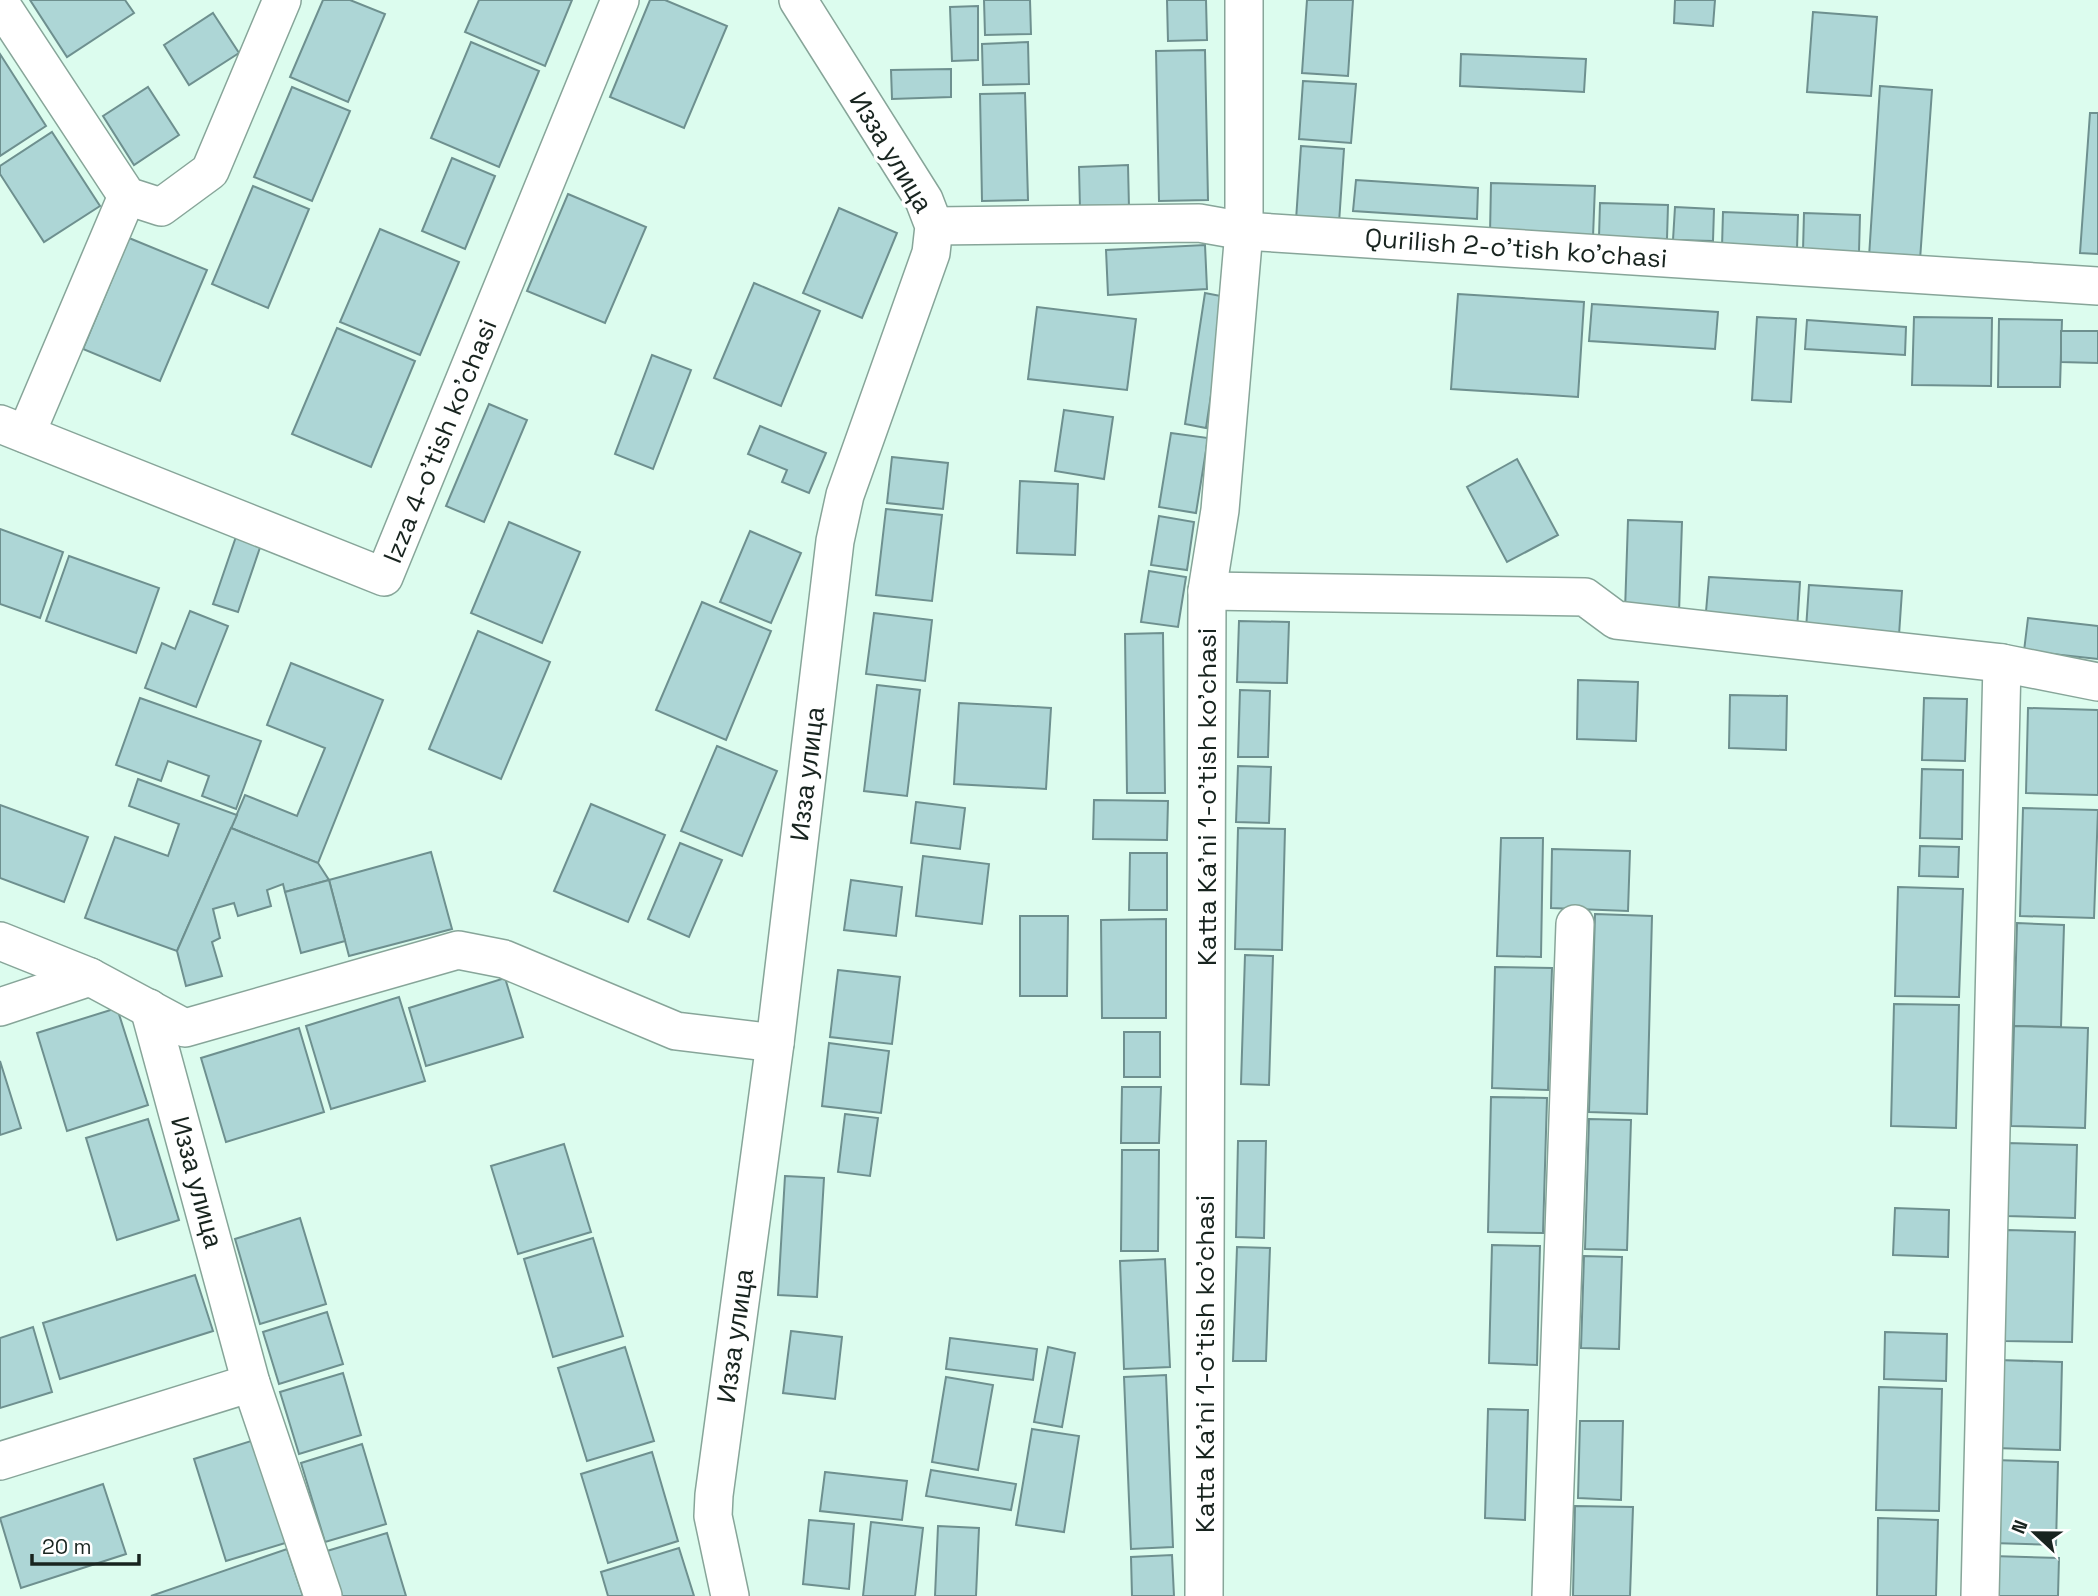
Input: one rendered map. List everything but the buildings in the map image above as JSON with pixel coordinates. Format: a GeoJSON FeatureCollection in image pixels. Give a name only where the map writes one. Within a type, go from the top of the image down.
{"type":"FeatureCollection","features":[{"type":"Feature","properties":{"kind":"street"},"geometry":{"type":"LineString","coordinates":[[0,3],[127,196],[161,207],[210,171],[282,0]]}},
{"type":"Feature","properties":{"kind":"street","name":"Izza 4-o'tish ko'chasi"},"geometry":{"type":"LineString","coordinates":[[13,429],[384,577],[620,0]]}},
{"type":"Feature","properties":{"kind":"street","name":"Изза улица"},"geometry":{"type":"LineString","coordinates":[[730,1596],[713,1516],[714,1494],[775,1043],[835,541],[845,495],[931,253],[934,226],[924,200],[798,0]]}},
{"type":"Feature","properties":{"kind":"street","name":"Katta Ka'ni 1-o'tish ko'chasi"},"geometry":{"type":"LineString","coordinates":[[1205,1596],[1207,591],[1220,510],[1244,231],[1244,0]]}},
{"type":"Feature","properties":{"kind":"street"},"geometry":{"type":"LineString","coordinates":[[13,429],[127,196]]}},
{"type":"Feature","properties":{"kind":"street","name":"Qurilish 2-o'tish ko'chasi"},"geometry":{"type":"LineString","coordinates":[[934,226],[1199,223],[1244,231],[2098,286]]}},
{"type":"Feature","properties":{"kind":"street"},"geometry":{"type":"LineString","coordinates":[[1207,591],[1585,597],[1616,620],[2001,663],[2098,682]]}},
{"type":"Feature","properties":{"kind":"street"},"geometry":{"type":"LineString","coordinates":[[1980,1596],[2001,663]]}},
{"type":"Feature","properties":{"kind":"street"},"geometry":{"type":"LineString","coordinates":[[1551,1596],[1575,923]]}},
{"type":"Feature","properties":{"kind":"street"},"geometry":{"type":"LineString","coordinates":[[0,941],[90,977],[185,1028],[458,950],[505,959],[676,1031],[775,1043]]}},
{"type":"Feature","properties":{"kind":"street"},"geometry":{"type":"LineString","coordinates":[[0,1006],[90,977]]}},
{"type":"Feature","properties":{"kind":"street","name":"Изза улица"},"geometry":{"type":"LineString","coordinates":[[149,1008],[251,1382],[323,1596]]}},
{"type":"Feature","properties":{"kind":"street"},"geometry":{"type":"LineString","coordinates":[[0,1461],[251,1382]]}}]}
